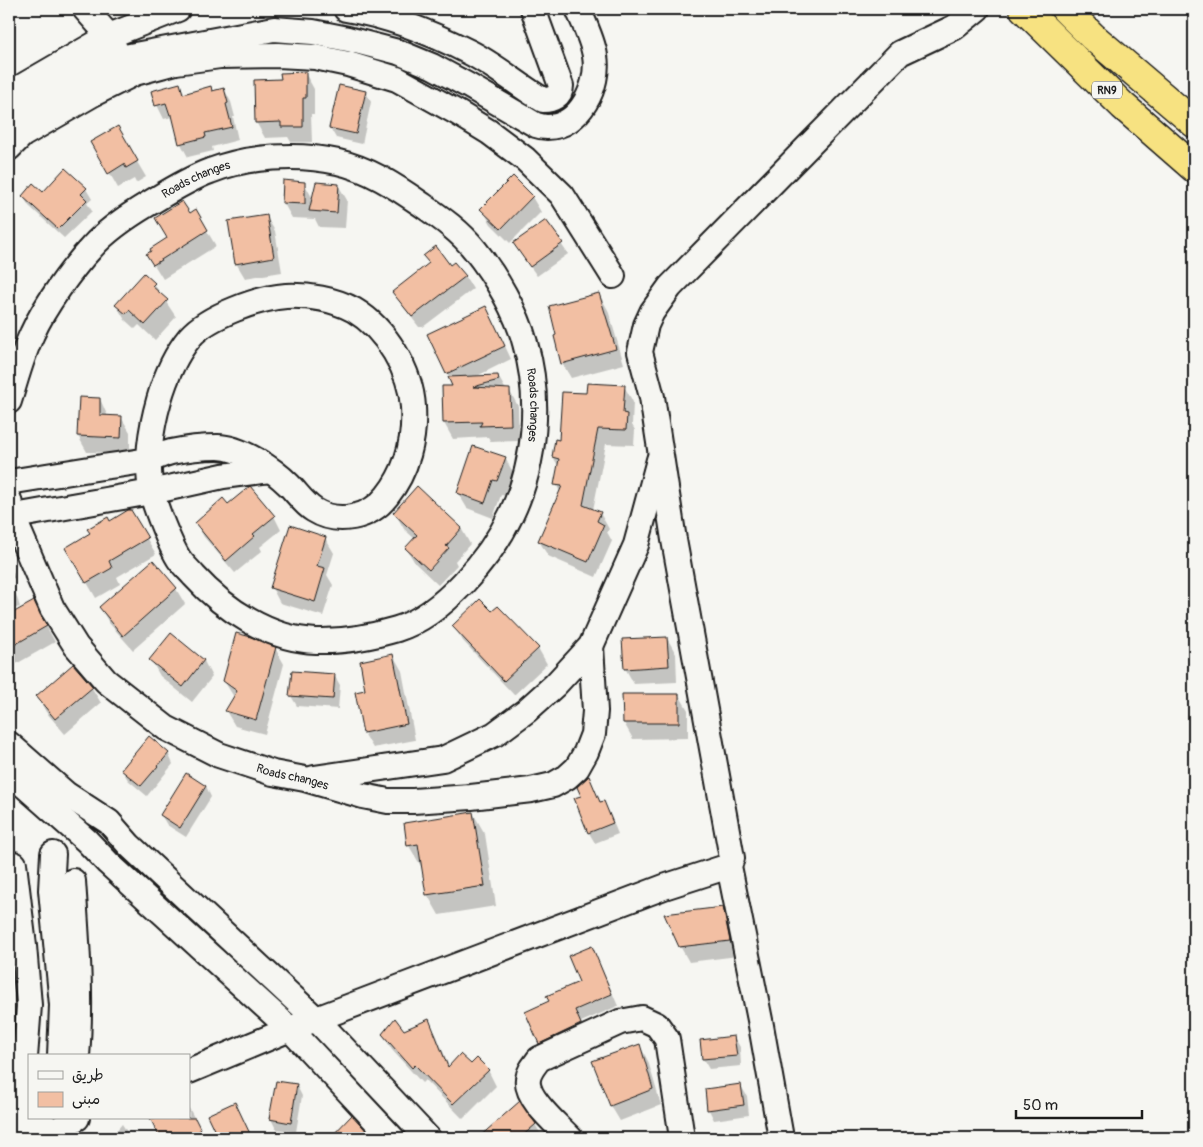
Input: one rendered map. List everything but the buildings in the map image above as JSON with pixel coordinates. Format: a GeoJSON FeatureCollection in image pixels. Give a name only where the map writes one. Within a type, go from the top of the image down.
{"type":"FeatureCollection","features":[{"type":"Feature","properties":{"kind":"highway","name":"RN9"},"geometry":{"type":"LineString","coordinates":[[1024,9],[1123,106],[1194,168]]}},
{"type":"Feature","properties":{"kind":"highway","name":"RN9"},"geometry":{"type":"LineString","coordinates":[[1065,9],[1092,36],[1194,123]]}},
{"type":"Feature","properties":{"kind":"street"},"geometry":{"type":"LineString","coordinates":[[85,9],[109,36],[119,58]]}},
{"type":"Feature","properties":{"kind":"street"},"geometry":{"type":"LineString","coordinates":[[9,94],[109,36],[178,9]]}},
{"type":"Feature","properties":{"kind":"street"},"geometry":{"type":"LineString","coordinates":[[346,9],[376,14],[469,52],[543,100],[550,100],[561,91],[561,86],[533,9]]}},
{"type":"Feature","properties":{"kind":"street"},"geometry":{"type":"LineString","coordinates":[[9,122],[60,88],[119,58],[274,29],[313,32],[398,52],[432,66],[536,125],[548,127],[564,124],[578,113],[589,96],[595,77],[595,56],[578,9]]}},
{"type":"Feature","properties":{"kind":"street"},"geometry":{"type":"LineString","coordinates":[[781,1138],[760,1020],[729,866],[732,858],[674,540],[652,397],[640,352],[646,325],[660,299],[670,287],[900,53],[955,27],[977,9]]}},
{"type":"Feature","properties":{"kind":"street"},"geometry":{"type":"LineString","coordinates":[[9,148],[22,135],[93,94],[135,73],[176,62],[220,56],[315,57],[348,64],[397,79],[489,132],[525,159],[562,195],[613,276]]}},
{"type":"Feature","properties":{"kind":"street","name":"Roads changes"},"geometry":{"type":"LineString","coordinates":[[9,401],[32,332],[56,294],[93,245],[129,216],[170,190],[208,171],[242,161],[286,156],[338,162],[378,176],[449,223],[474,249],[503,291],[524,339],[533,385],[533,445],[519,498],[503,533],[480,565],[441,604],[407,626],[357,640],[310,641],[260,626],[234,613],[201,584],[178,558],[151,492],[149,459],[159,397],[172,367],[193,334],[220,314],[281,296],[320,298],[354,310],[379,331],[404,367],[413,401],[411,449],[400,477],[384,501],[367,512],[349,518],[330,516],[310,508],[286,482],[270,470],[250,457],[224,446],[175,451],[149,459],[9,482]]}},
{"type":"Feature","properties":{"kind":"street"},"geometry":{"type":"LineString","coordinates":[[305,779],[443,759],[495,734],[526,711],[555,685],[590,646],[636,545],[661,450]]}},
{"type":"Feature","properties":{"kind":"street"},"geometry":{"type":"LineString","coordinates":[[10,511],[151,492],[223,476],[270,470]]}},
{"type":"Feature","properties":{"kind":"street","name":"Roads changes"},"geometry":{"type":"LineString","coordinates":[[10,511],[52,608],[76,646],[106,681],[166,728],[219,755],[273,773],[305,779],[363,796],[388,801],[413,801],[530,790],[553,785],[567,777],[577,768],[593,734],[595,711],[590,646]]}},
{"type":"Feature","properties":{"kind":"street"},"geometry":{"type":"LineString","coordinates":[[9,744],[66,794],[109,822],[130,845],[317,1020],[428,1138]]}},
{"type":"Feature","properties":{"kind":"street"},"geometry":{"type":"LineString","coordinates":[[9,772],[88,841],[108,863],[290,1029],[392,1138]]}},
{"type":"Feature","properties":{"kind":"street"},"geometry":{"type":"LineString","coordinates":[[17,1131],[29,1005],[14,897],[12,865],[53,854],[88,841],[109,822]]}},
{"type":"Feature","properties":{"kind":"street"},"geometry":{"type":"LineString","coordinates":[[14,897],[51,890],[73,881],[108,863],[130,845]]}},
{"type":"Feature","properties":{"kind":"street"},"geometry":{"type":"LineString","coordinates":[[53,854],[51,890],[62,1005],[60,1054]]}},
{"type":"Feature","properties":{"kind":"street"},"geometry":{"type":"LineString","coordinates":[[190,1071],[290,1029],[664,887],[729,866]]}},
{"type":"Feature","properties":{"kind":"street"},"geometry":{"type":"LineString","coordinates":[[73,881],[79,966],[80,1026],[77,1054]]}},
{"type":"Feature","properties":{"kind":"street"},"geometry":{"type":"LineString","coordinates":[[570,1138],[538,1106],[527,1082],[530,1070],[539,1059],[620,1022],[642,1018],[657,1025],[667,1039],[682,1138]]}},
{"type":"Feature","properties":{"kind":"street"},"geometry":{"type":"LineString","coordinates":[[17,1131],[31,1120]]}},
{"type":"Feature","properties":{"kind":"street"},"geometry":{"type":"LineString","coordinates":[[34,1120],[47,1128],[71,1120]]}}]}
